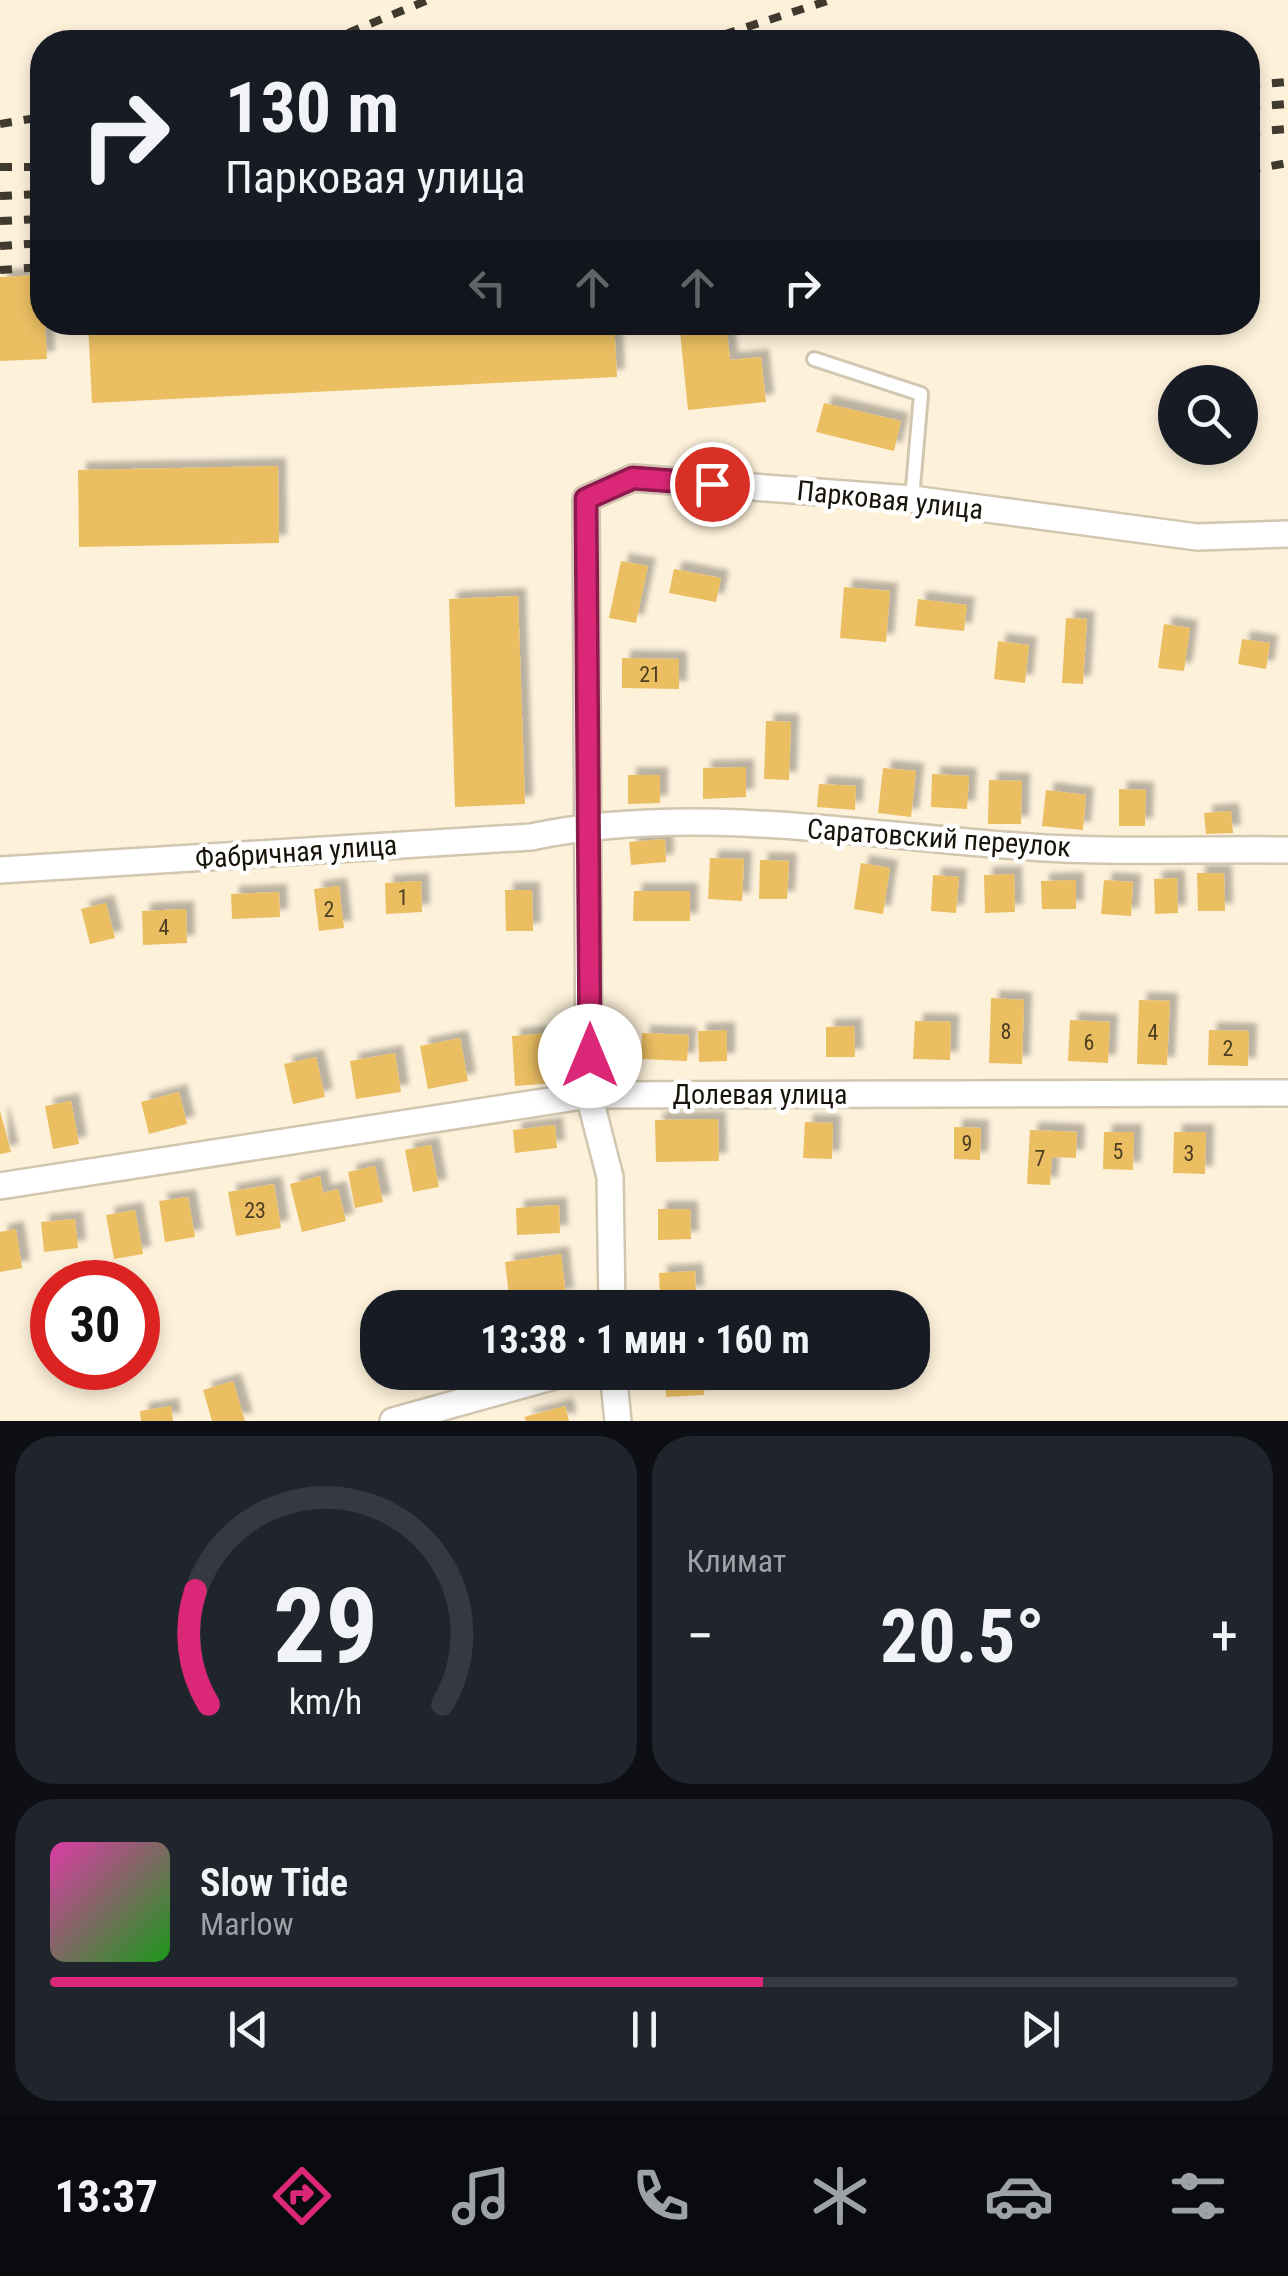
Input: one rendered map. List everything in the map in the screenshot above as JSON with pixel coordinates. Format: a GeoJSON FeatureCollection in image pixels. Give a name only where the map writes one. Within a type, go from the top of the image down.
{"type":"FeatureCollection","features":[{"type":"Feature","properties":{"kind":"street","name":"Парковая улица"},"geometry":{"type":"LineString","coordinates":[[612,1290],[610,1177],[589,1095],[591,824],[586,499],[633,478],[912,499],[1197,537],[1288,534]]}},
{"type":"Feature","properties":{"kind":"street","name":"Саратовский переулок"},"geometry":{"type":"LineString","coordinates":[[591,824],[740,824],[1036,848],[1288,850]]}},
{"type":"Feature","properties":{"kind":"street","name":"Фабричная улица"},"geometry":{"type":"LineString","coordinates":[[0,870],[531,838],[591,824]]}},
{"type":"Feature","properties":{"kind":"street","name":"Долевая улица"},"geometry":{"type":"LineString","coordinates":[[0,1186],[589,1095],[1288,1093]]}},
{"type":"Feature","properties":{"kind":"street"},"geometry":{"type":"LineString","coordinates":[[393,1421],[504,1390]]}},
{"type":"Feature","properties":{"kind":"street"},"geometry":{"type":"LineString","coordinates":[[615,1390],[618,1421]]}},
{"type":"Feature","properties":{"kind":"lane"},"geometry":{"type":"LineString","coordinates":[[814,359],[922,394],[912,499]]}},
{"type":"Feature","properties":{"kind":"building"},"geometry":{"type":"Polygon","coordinates":[[[30,276],[30,335],[46,335],[47,359],[0,361],[0,277],[30,276]]]}},
{"type":"Feature","properties":{"kind":"building"},"geometry":{"type":"Polygon","coordinates":[[[89,335],[615,335],[617,377],[92,403],[89,335]]]}},
{"type":"Feature","properties":{"kind":"building"},"geometry":{"type":"Polygon","coordinates":[[[680,335],[727,335],[730,360],[761,357],[766,402],[688,410],[680,335]]]}},
{"type":"Feature","properties":{"kind":"building"},"geometry":{"type":"Polygon","coordinates":[[[824,403],[901,421],[894,451],[816,432],[824,403]]]}},
{"type":"Feature","properties":{"kind":"building"},"geometry":{"type":"Polygon","coordinates":[[[278,466],[279,543],[79,547],[78,470],[278,466]]]}},
{"type":"Feature","properties":{"kind":"building"},"geometry":{"type":"Polygon","coordinates":[[[621,561],[648,566],[636,623],[609,618],[621,561]]]}},
{"type":"Feature","properties":{"kind":"building"},"geometry":{"type":"Polygon","coordinates":[[[674,569],[721,578],[716,602],[669,593],[674,569]]]}},
{"type":"Feature","properties":{"kind":"building"},"geometry":{"type":"Polygon","coordinates":[[[844,587],[890,591],[886,642],[840,638],[844,587]]]}},
{"type":"Feature","properties":{"kind":"building"},"geometry":{"type":"Polygon","coordinates":[[[518,596],[525,804],[455,807],[449,599],[518,596]]]}},
{"type":"Feature","properties":{"kind":"building"},"geometry":{"type":"Polygon","coordinates":[[[918,599],[967,605],[964,631],[915,626],[918,599]]]}},
{"type":"Feature","properties":{"kind":"building"},"geometry":{"type":"Polygon","coordinates":[[[1066,618],[1087,619],[1083,684],[1062,683],[1066,618]]]}},
{"type":"Feature","properties":{"kind":"building"},"geometry":{"type":"Polygon","coordinates":[[[1164,624],[1190,628],[1184,671],[1158,668],[1164,624]]]}},
{"type":"Feature","properties":{"kind":"building"},"geometry":{"type":"Polygon","coordinates":[[[1242,639],[1270,643],[1266,669],[1238,664],[1242,639]]]}},
{"type":"Feature","properties":{"kind":"building"},"geometry":{"type":"Polygon","coordinates":[[[998,641],[1029,645],[1025,683],[994,679],[998,641]]]}},
{"type":"Feature","properties":{"kind":"building"},"geometry":{"type":"Polygon","coordinates":[[[622,658],[679,659],[679,689],[622,688],[622,658]]]}},
{"type":"Feature","properties":{"kind":"building"},"geometry":{"type":"Polygon","coordinates":[[[766,721],[791,722],[789,780],[764,779],[766,721]]]}},
{"type":"Feature","properties":{"kind":"building"},"geometry":{"type":"Polygon","coordinates":[[[746,767],[746,797],[703,799],[703,768],[746,767]]]}},
{"type":"Feature","properties":{"kind":"building"},"geometry":{"type":"Polygon","coordinates":[[[883,768],[916,771],[911,817],[878,813],[883,768]]]}},
{"type":"Feature","properties":{"kind":"building"},"geometry":{"type":"Polygon","coordinates":[[[932,774],[969,776],[967,809],[931,807],[932,774]]]}},
{"type":"Feature","properties":{"kind":"building"},"geometry":{"type":"Polygon","coordinates":[[[628,775],[660,775],[660,803],[628,804],[628,775]]]}},
{"type":"Feature","properties":{"kind":"building"},"geometry":{"type":"Polygon","coordinates":[[[989,780],[1022,781],[1021,824],[988,824],[989,780]]]}},
{"type":"Feature","properties":{"kind":"building"},"geometry":{"type":"Polygon","coordinates":[[[819,784],[856,786],[855,810],[817,807],[819,784]]]}},
{"type":"Feature","properties":{"kind":"building"},"geometry":{"type":"Polygon","coordinates":[[[1119,789],[1146,790],[1145,826],[1119,826],[1119,789]]]}},
{"type":"Feature","properties":{"kind":"building"},"geometry":{"type":"Polygon","coordinates":[[[1046,790],[1086,795],[1083,830],[1042,826],[1046,790]]]}},
{"type":"Feature","properties":{"kind":"building"},"geometry":{"type":"Polygon","coordinates":[[[1231,811],[1233,833],[1206,834],[1204,813],[1231,811]]]}},
{"type":"Feature","properties":{"kind":"building"},"geometry":{"type":"Polygon","coordinates":[[[665,839],[666,862],[631,865],[629,842],[665,839]]]}},
{"type":"Feature","properties":{"kind":"building"},"geometry":{"type":"Polygon","coordinates":[[[710,858],[744,859],[742,901],[708,899],[710,858]]]}},
{"type":"Feature","properties":{"kind":"building"},"geometry":{"type":"Polygon","coordinates":[[[760,860],[789,861],[787,899],[759,899],[760,860]]]}},
{"type":"Feature","properties":{"kind":"building"},"geometry":{"type":"Polygon","coordinates":[[[861,863],[890,868],[883,914],[854,909],[861,863]]]}},
{"type":"Feature","properties":{"kind":"building"},"geometry":{"type":"Polygon","coordinates":[[[1197,873],[1224,873],[1225,911],[1198,911],[1197,873]]]}},
{"type":"Feature","properties":{"kind":"building"},"geometry":{"type":"Polygon","coordinates":[[[1014,874],[1015,912],[985,913],[984,875],[1014,874]]]}},
{"type":"Feature","properties":{"kind":"building"},"geometry":{"type":"Polygon","coordinates":[[[933,875],[959,877],[956,913],[931,911],[933,875]]]}},
{"type":"Feature","properties":{"kind":"building"},"geometry":{"type":"Polygon","coordinates":[[[1177,878],[1178,913],[1155,914],[1154,879],[1177,878]]]}},
{"type":"Feature","properties":{"kind":"building"},"geometry":{"type":"Polygon","coordinates":[[[1076,880],[1076,909],[1042,909],[1041,881],[1076,880]]]}},
{"type":"Feature","properties":{"kind":"building"},"geometry":{"type":"Polygon","coordinates":[[[1104,880],[1133,882],[1131,916],[1101,914],[1104,880]]]}},
{"type":"Feature","properties":{"kind":"building"},"geometry":{"type":"Polygon","coordinates":[[[421,881],[422,912],[386,914],[385,883],[421,881]]]}},
{"type":"Feature","properties":{"kind":"building"},"geometry":{"type":"Polygon","coordinates":[[[339,886],[344,928],[319,931],[314,889],[339,886]]]}},
{"type":"Feature","properties":{"kind":"building"},"geometry":{"type":"Polygon","coordinates":[[[505,890],[532,890],[533,931],[506,931],[505,890]]]}},
{"type":"Feature","properties":{"kind":"building"},"geometry":{"type":"Polygon","coordinates":[[[634,891],[690,891],[690,921],[633,921],[634,891]]]}},
{"type":"Feature","properties":{"kind":"building"},"geometry":{"type":"Polygon","coordinates":[[[279,892],[280,917],[232,919],[231,894],[279,892]]]}},
{"type":"Feature","properties":{"kind":"building"},"geometry":{"type":"Polygon","coordinates":[[[106,903],[115,938],[90,944],[81,909],[106,903]]]}},
{"type":"Feature","properties":{"kind":"building"},"geometry":{"type":"Polygon","coordinates":[[[186,909],[187,943],[143,945],[142,911],[186,909]]]}},
{"type":"Feature","properties":{"kind":"building"},"geometry":{"type":"Polygon","coordinates":[[[991,998],[1024,1000],[1022,1064],[989,1063],[991,998]]]}},
{"type":"Feature","properties":{"kind":"building"},"geometry":{"type":"Polygon","coordinates":[[[1139,1000],[1170,1001],[1167,1065],[1137,1064],[1139,1000]]]}},
{"type":"Feature","properties":{"kind":"building"},"geometry":{"type":"Polygon","coordinates":[[[1070,1020],[1110,1022],[1108,1063],[1068,1061],[1070,1020]]]}},
{"type":"Feature","properties":{"kind":"building"},"geometry":{"type":"Polygon","coordinates":[[[915,1021],[951,1022],[950,1060],[913,1059],[915,1021]]]}},
{"type":"Feature","properties":{"kind":"building"},"geometry":{"type":"Polygon","coordinates":[[[854,1026],[855,1057],[826,1057],[826,1027],[854,1026]]]}},
{"type":"Feature","properties":{"kind":"building"},"geometry":{"type":"Polygon","coordinates":[[[727,1030],[727,1061],[699,1062],[698,1031],[727,1030]]]}},
{"type":"Feature","properties":{"kind":"building"},"geometry":{"type":"Polygon","coordinates":[[[1209,1030],[1249,1031],[1248,1066],[1208,1065],[1209,1030]]]}},
{"type":"Feature","properties":{"kind":"building"},"geometry":{"type":"Polygon","coordinates":[[[550,1033],[554,1083],[515,1086],[512,1036],[550,1033]]]}},
{"type":"Feature","properties":{"kind":"building"},"geometry":{"type":"Polygon","coordinates":[[[642,1033],[689,1035],[687,1061],[641,1059],[642,1033]]]}},
{"type":"Feature","properties":{"kind":"building"},"geometry":{"type":"Polygon","coordinates":[[[460,1038],[468,1081],[428,1089],[420,1046],[460,1038]]]}},
{"type":"Feature","properties":{"kind":"building"},"geometry":{"type":"Polygon","coordinates":[[[395,1053],[401,1092],[356,1099],[350,1061],[395,1053]]]}},
{"type":"Feature","properties":{"kind":"building"},"geometry":{"type":"Polygon","coordinates":[[[316,1057],[325,1097],[293,1104],[284,1064],[316,1057]]]}},
{"type":"Feature","properties":{"kind":"building"},"geometry":{"type":"Polygon","coordinates":[[[179,1092],[187,1124],[149,1134],[141,1102],[179,1092]]]}},
{"type":"Feature","properties":{"kind":"building"},"geometry":{"type":"Polygon","coordinates":[[[71,1101],[79,1144],[53,1149],[45,1106],[71,1101]]]}},
{"type":"Feature","properties":{"kind":"building"},"geometry":{"type":"Polygon","coordinates":[[[0,1111],[11,1152],[0,1154],[0,1111]]]}},
{"type":"Feature","properties":{"kind":"building"},"geometry":{"type":"Polygon","coordinates":[[[718,1119],[719,1161],[656,1162],[655,1120],[718,1119]]]}},
{"type":"Feature","properties":{"kind":"building"},"geometry":{"type":"Polygon","coordinates":[[[805,1122],[833,1123],[832,1159],[803,1158],[805,1122]]]}},
{"type":"Feature","properties":{"kind":"building"},"geometry":{"type":"Polygon","coordinates":[[[555,1125],[557,1148],[515,1153],[513,1130],[555,1125]]]}},
{"type":"Feature","properties":{"kind":"building"},"geometry":{"type":"Polygon","coordinates":[[[954,1127],[981,1128],[980,1160],[954,1159],[954,1127]]]}},
{"type":"Feature","properties":{"kind":"building"},"geometry":{"type":"Polygon","coordinates":[[[1030,1130],[1077,1132],[1076,1158],[1052,1157],[1050,1185],[1027,1184],[1030,1130]]]}},
{"type":"Feature","properties":{"kind":"building"},"geometry":{"type":"Polygon","coordinates":[[[1104,1132],[1134,1132],[1133,1170],[1103,1169],[1104,1132]]]}},
{"type":"Feature","properties":{"kind":"building"},"geometry":{"type":"Polygon","coordinates":[[[1174,1132],[1206,1132],[1205,1174],[1173,1173],[1174,1132]]]}},
{"type":"Feature","properties":{"kind":"building"},"geometry":{"type":"Polygon","coordinates":[[[431,1145],[439,1187],[413,1192],[405,1150],[431,1145]]]}},
{"type":"Feature","properties":{"kind":"building"},"geometry":{"type":"Polygon","coordinates":[[[375,1166],[383,1202],[355,1208],[348,1172],[375,1166]]]}},
{"type":"Feature","properties":{"kind":"building"},"geometry":{"type":"Polygon","coordinates":[[[320,1176],[323,1193],[338,1189],[346,1221],[302,1232],[290,1184],[320,1176]]]}},
{"type":"Feature","properties":{"kind":"building"},"geometry":{"type":"Polygon","coordinates":[[[274,1184],[281,1228],[236,1236],[228,1192],[274,1184]]]}},
{"type":"Feature","properties":{"kind":"building"},"geometry":{"type":"Polygon","coordinates":[[[188,1197],[195,1237],[165,1242],[159,1201],[188,1197]]]}},
{"type":"Feature","properties":{"kind":"building"},"geometry":{"type":"Polygon","coordinates":[[[559,1205],[560,1233],[517,1235],[516,1208],[559,1205]]]}},
{"type":"Feature","properties":{"kind":"building"},"geometry":{"type":"Polygon","coordinates":[[[658,1209],[690,1209],[691,1239],[658,1240],[658,1209]]]}},
{"type":"Feature","properties":{"kind":"building"},"geometry":{"type":"Polygon","coordinates":[[[135,1210],[143,1254],[114,1259],[106,1215],[135,1210]]]}},
{"type":"Feature","properties":{"kind":"building"},"geometry":{"type":"Polygon","coordinates":[[[75,1219],[78,1248],[44,1252],[41,1222],[75,1219]]]}},
{"type":"Feature","properties":{"kind":"building"},"geometry":{"type":"Polygon","coordinates":[[[16,1229],[22,1268],[0,1272],[0,1232],[16,1229]]]}},
{"type":"Feature","properties":{"kind":"building"},"geometry":{"type":"Polygon","coordinates":[[[561,1254],[565,1290],[508,1290],[505,1262],[561,1254]]]}},
{"type":"Feature","properties":{"kind":"building"},"geometry":{"type":"Polygon","coordinates":[[[695,1271],[696,1290],[660,1290],[659,1273],[695,1271]]]}},
{"type":"Feature","properties":{"kind":"building"},"geometry":{"type":"Polygon","coordinates":[[[233,1381],[245,1421],[212,1421],[203,1390],[233,1381]]]}},
{"type":"Feature","properties":{"kind":"building"},"geometry":{"type":"Polygon","coordinates":[[[666,1390],[704,1390],[704,1395],[666,1397],[666,1390]]]}},
{"type":"Feature","properties":{"kind":"building"},"geometry":{"type":"Polygon","coordinates":[[[171,1406],[173,1421],[141,1421],[140,1411],[171,1406]]]}},
{"type":"Feature","properties":{"kind":"building"},"geometry":{"type":"Polygon","coordinates":[[[565,1406],[569,1421],[526,1421],[524,1417],[565,1406]]]}},
{"type":"Feature","properties":{"kind":"railway"},"geometry":{"type":"LineString","coordinates":[[355,30],[428,0]]}},
{"type":"Feature","properties":{"kind":"railway"},"geometry":{"type":"LineString","coordinates":[[738,30],[830,0]]}},
{"type":"Feature","properties":{"kind":"railway"},"geometry":{"type":"LineString","coordinates":[[1260,84],[1288,82]]}},
{"type":"Feature","properties":{"kind":"railway"},"geometry":{"type":"LineString","coordinates":[[1260,106],[1288,104]]}},
{"type":"Feature","properties":{"kind":"railway"},"geometry":{"type":"LineString","coordinates":[[0,124],[30,119]]}},
{"type":"Feature","properties":{"kind":"railway"},"geometry":{"type":"LineString","coordinates":[[1260,131],[1288,129]]}},
{"type":"Feature","properties":{"kind":"railway"},"geometry":{"type":"LineString","coordinates":[[1260,168],[1288,163]]}},
{"type":"Feature","properties":{"kind":"railway"},"geometry":{"type":"LineString","coordinates":[[0,167],[30,167]]}},
{"type":"Feature","properties":{"kind":"railway"},"geometry":{"type":"LineString","coordinates":[[0,196],[30,195]]}},
{"type":"Feature","properties":{"kind":"railway"},"geometry":{"type":"LineString","coordinates":[[0,221],[30,220]]}},
{"type":"Feature","properties":{"kind":"railway"},"geometry":{"type":"LineString","coordinates":[[0,246],[30,244]]}},
{"type":"Feature","properties":{"kind":"railway"},"geometry":{"type":"LineString","coordinates":[[0,270],[30,268]]}},
{"type":"Feature","properties":{"kind":"route"},"geometry":{"type":"LineString","coordinates":[[590,1056],[586,499],[633,478],[712,484]]}}]}
